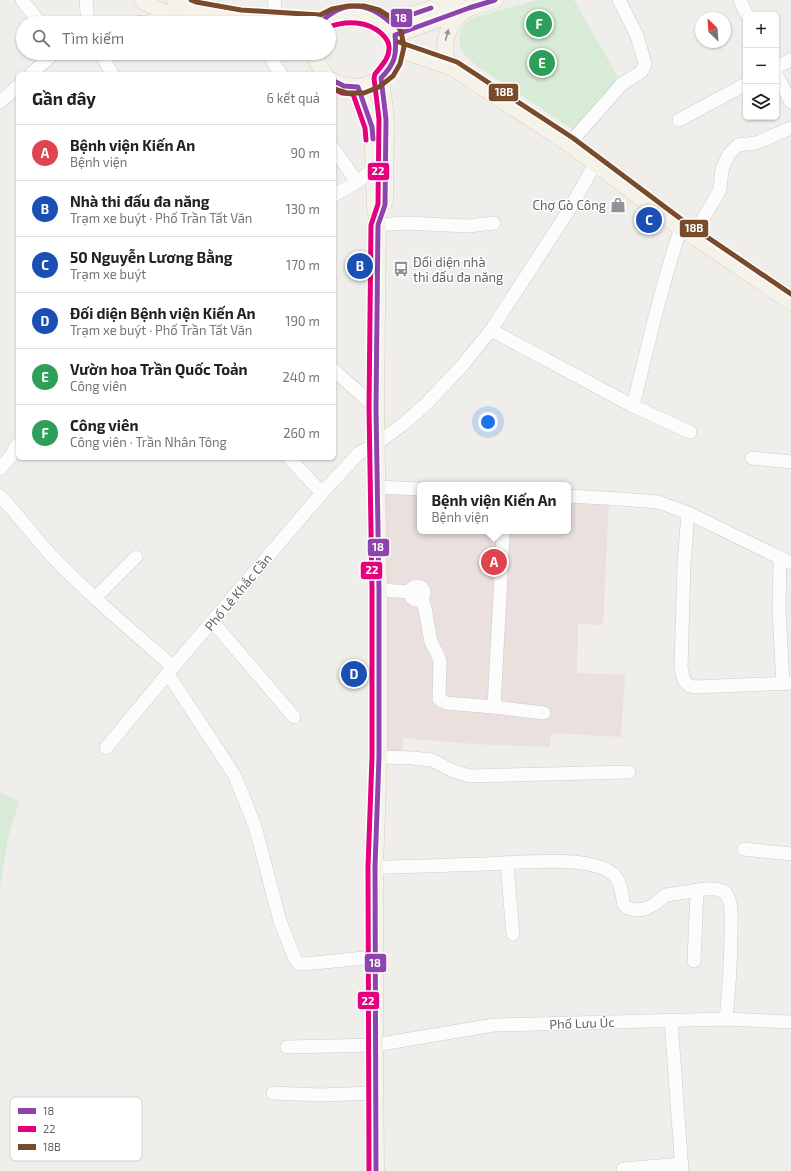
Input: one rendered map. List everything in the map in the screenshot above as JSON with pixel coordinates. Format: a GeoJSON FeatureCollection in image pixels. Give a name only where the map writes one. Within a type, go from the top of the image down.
{"type":"FeatureCollection","features":[{"type":"Feature","properties":{"kind":"main road"},"geometry":{"type":"LineString","coordinates":[[142,0],[170,16]]}},
{"type":"Feature","properties":{"kind":"main road"},"geometry":{"type":"LineString","coordinates":[[174,0],[194,9],[240,16]]}},
{"type":"Feature","properties":{"kind":"main road"},"geometry":{"type":"LineString","coordinates":[[394,35],[463,4],[495,0]]}},
{"type":"Feature","properties":{"kind":"main road"},"geometry":{"type":"LineString","coordinates":[[326,16],[333,10],[349,2],[372,7],[379,11],[394,35],[453,68],[569,144],[687,232],[791,302]]}},
{"type":"Feature","properties":{"kind":"main road"},"geometry":{"type":"LineString","coordinates":[[453,68],[445,57],[445,43],[447,32],[451,24],[458,16],[463,4]]}},
{"type":"Feature","properties":{"kind":"main road"},"geometry":{"type":"LineString","coordinates":[[336,82],[344,86],[358,87],[366,86],[381,78],[392,65],[395,57],[394,35]]}},
{"type":"Feature","properties":{"kind":"main road"},"geometry":{"type":"LineString","coordinates":[[317,60],[324,72]]}},
{"type":"Feature","properties":{"kind":"main road"},"geometry":{"type":"LineString","coordinates":[[378,225],[385,205],[386,119],[381,78]]}},
{"type":"Feature","properties":{"kind":"main road"},"geometry":{"type":"LineString","coordinates":[[358,87],[372,127],[375,206],[378,225],[376,444],[379,590],[379,757],[375,867],[376,1171]]}},
{"type":"Feature","properties":{"kind":"street"},"geometry":{"type":"LineString","coordinates":[[22,0],[35,16]]}},
{"type":"Feature","properties":{"kind":"street"},"geometry":{"type":"LineString","coordinates":[[86,0],[87,16]]}},
{"type":"Feature","properties":{"kind":"street"},"geometry":{"type":"LineString","coordinates":[[274,0],[274,16]]}},
{"type":"Feature","properties":{"kind":"street"},"geometry":{"type":"LineString","coordinates":[[569,144],[622,84],[641,72],[645,65],[637,36],[619,0]]}},
{"type":"Feature","properties":{"kind":"street"},"geometry":{"type":"LineString","coordinates":[[740,0],[746,12]]}},
{"type":"Feature","properties":{"kind":"street"},"geometry":{"type":"LineString","coordinates":[[35,72],[47,60]]}},
{"type":"Feature","properties":{"kind":"street"},"geometry":{"type":"LineString","coordinates":[[105,60],[111,72]]}},
{"type":"Feature","properties":{"kind":"street"},"geometry":{"type":"LineString","coordinates":[[273,60],[280,72]]}},
{"type":"Feature","properties":{"kind":"street"},"geometry":{"type":"LineString","coordinates":[[779,66],[791,60]]}},
{"type":"Feature","properties":{"kind":"street"},"geometry":{"type":"LineString","coordinates":[[779,80],[791,102]]}},
{"type":"Feature","properties":{"kind":"street"},"geometry":{"type":"LineString","coordinates":[[679,120],[743,86]]}},
{"type":"Feature","properties":{"kind":"street"},"geometry":{"type":"LineString","coordinates":[[0,102],[16,88]]}},
{"type":"Feature","properties":{"kind":"street"},"geometry":{"type":"LineString","coordinates":[[633,406],[669,263],[687,232],[720,190],[722,169],[729,154],[738,145],[756,144],[791,128]]}},
{"type":"Feature","properties":{"kind":"street"},"geometry":{"type":"LineString","coordinates":[[336,152],[357,182]]}},
{"type":"Feature","properties":{"kind":"street","name":"Phố Lê Khắc Cần"},"geometry":{"type":"LineString","coordinates":[[106,748],[322,492],[359,453],[376,444],[402,425],[425,405],[461,367],[491,330],[569,210],[595,164]]}},
{"type":"Feature","properties":{"kind":"street"},"geometry":{"type":"LineString","coordinates":[[336,194],[357,182],[374,169]]}},
{"type":"Feature","properties":{"kind":"street"},"geometry":{"type":"LineString","coordinates":[[378,225],[406,223],[468,226],[494,223]]}},
{"type":"Feature","properties":{"kind":"street"},"geometry":{"type":"LineString","coordinates":[[491,330],[633,406],[690,432]]}},
{"type":"Feature","properties":{"kind":"street"},"geometry":{"type":"LineString","coordinates":[[336,372],[376,408]]}},
{"type":"Feature","properties":{"kind":"street"},"geometry":{"type":"LineString","coordinates":[[0,469],[16,447]]}},
{"type":"Feature","properties":{"kind":"street"},"geometry":{"type":"LineString","coordinates":[[752,458],[791,462]]}},
{"type":"Feature","properties":{"kind":"street"},"geometry":{"type":"LineString","coordinates":[[292,460],[322,492]]}},
{"type":"Feature","properties":{"kind":"street"},"geometry":{"type":"LineString","coordinates":[[377,487],[417,489]]}},
{"type":"Feature","properties":{"kind":"street"},"geometry":{"type":"LineString","coordinates":[[0,496],[50,554],[170,671],[235,776],[255,826],[280,921],[294,959],[299,964],[375,957]]}},
{"type":"Feature","properties":{"kind":"street"},"geometry":{"type":"LineString","coordinates":[[571,496],[658,502],[688,513],[785,560],[780,611],[787,684],[695,687],[685,684],[682,677],[681,661],[684,563],[688,513]]}},
{"type":"Feature","properties":{"kind":"street"},"geometry":{"type":"LineString","coordinates":[[494,707],[502,537]]}},
{"type":"Feature","properties":{"kind":"street"},"geometry":{"type":"LineString","coordinates":[[95,598],[136,558]]}},
{"type":"Feature","properties":{"kind":"street"},"geometry":{"type":"LineString","coordinates":[[379,590],[416,595],[425,608],[431,642],[440,661],[439,699],[446,703],[544,713]]}},
{"type":"Feature","properties":{"kind":"street"},"geometry":{"type":"LineString","coordinates":[[213,622],[294,717]]}},
{"type":"Feature","properties":{"kind":"street"},"geometry":{"type":"LineString","coordinates":[[379,757],[432,760],[470,776],[629,772]]}},
{"type":"Feature","properties":{"kind":"street"},"geometry":{"type":"LineString","coordinates":[[744,849],[791,854]]}},
{"type":"Feature","properties":{"kind":"street"},"geometry":{"type":"LineString","coordinates":[[375,867],[508,863],[544,860],[576,862],[601,868],[613,874],[618,880],[624,905],[627,908],[637,910],[645,909],[666,895],[697,890],[716,889],[725,892],[728,896],[731,910],[730,982],[726,1019]]}},
{"type":"Feature","properties":{"kind":"street"},"geometry":{"type":"LineString","coordinates":[[508,863],[513,934]]}},
{"type":"Feature","properties":{"kind":"street"},"geometry":{"type":"LineString","coordinates":[[694,961],[697,890]]}},
{"type":"Feature","properties":{"kind":"street","name":"Phố Lưu Úc"},"geometry":{"type":"LineString","coordinates":[[286,1047],[375,1045],[494,1025],[726,1019],[791,1022]]}},
{"type":"Feature","properties":{"kind":"street"},"geometry":{"type":"LineString","coordinates":[[622,1169],[682,1167],[671,1020]]}},
{"type":"Feature","properties":{"kind":"street"},"geometry":{"type":"LineString","coordinates":[[273,1093],[320,1095],[375,1093]]}},
{"type":"Feature","properties":{"kind":"shaded area"},"geometry":{"type":"Polygon","coordinates":[[[382,490],[417,491],[417,534],[571,534],[571,499],[609,501],[603,625],[578,624],[577,673],[625,675],[621,737],[551,733],[550,747],[474,744],[403,738],[402,753],[383,752],[382,490]]]}},
{"type":"Feature","properties":{"kind":"green space"},"geometry":{"type":"Polygon","coordinates":[[[537,0],[574,0],[618,77],[575,131],[477,66],[464,54],[460,45],[459,35],[466,22],[476,17],[537,0]]]}},
{"type":"Feature","properties":{"kind":"green space"},"geometry":{"type":"Polygon","coordinates":[[[0,793],[19,801],[8,838],[0,887],[0,793]]]}},
{"type":"Feature","properties":{"kind":"transit line","name":"18B"},"geometry":{"type":"LineString","coordinates":[[191,0],[241,10],[320,15],[332,9],[348,6],[364,6],[379,10],[392,18],[401,31],[404,47],[400,64],[393,76],[379,87],[364,93],[347,93],[336,90]]}},
{"type":"Feature","properties":{"kind":"transit line","name":"18"},"geometry":{"type":"LineString","coordinates":[[376,1171],[375,867],[379,757],[379,590],[376,408],[378,225],[385,205],[386,119],[381,78],[386,73],[394,59],[396,48],[395,35],[495,0]]}},
{"type":"Feature","properties":{"kind":"transit line","name":"18"},"geometry":{"type":"LineString","coordinates":[[328,16],[337,10],[355,6],[372,10],[390,22],[431,8]]}},
{"type":"Feature","properties":{"kind":"transit line","name":"22"},"geometry":{"type":"LineString","coordinates":[[336,25],[342,23],[357,23],[370,26],[383,35],[388,41],[389,47],[387,58],[375,74],[374,78],[379,119],[378,204],[371,225],[369,408],[372,590],[372,757],[368,867],[369,1171]]}},
{"type":"Feature","properties":{"kind":"transit line","name":"18B"},"geometry":{"type":"LineString","coordinates":[[399,42],[457,62],[573,138],[685,222],[791,294]]}},
{"type":"Feature","properties":{"kind":"transit line","name":"18"},"geometry":{"type":"LineString","coordinates":[[336,82],[344,86],[358,87],[372,127],[373,139]]}},
{"type":"Feature","properties":{"kind":"transit line","name":"22"},"geometry":{"type":"LineString","coordinates":[[336,90],[342,93],[353,94],[365,128],[366,140]]}},
{"type":"Feature","properties":{"kind":"place","name":"Công viên"},"geometry":{"type":"Point","coordinates":[539,24]}},
{"type":"Feature","properties":{"kind":"place","name":"Vườn hoa Trần Quốc Toản"},"geometry":{"type":"Point","coordinates":[542,63]}},
{"type":"Feature","properties":{"kind":"place","name":"Chợ Gò Công"},"geometry":{"type":"Point","coordinates":[618,205]}},
{"type":"Feature","properties":{"kind":"place","name":"50 Nguyễn Lương Bằng"},"geometry":{"type":"Point","coordinates":[649,220]}},
{"type":"Feature","properties":{"kind":"place","name":"Nhà thi đấu đa năng"},"geometry":{"type":"Point","coordinates":[360,266]}},
{"type":"Feature","properties":{"kind":"place","name":"Đối diện nhà thi đấu đa năng"},"geometry":{"type":"Point","coordinates":[401,269]}},
{"type":"Feature","properties":{"kind":"place","name":"Bệnh viện Kiến An"},"geometry":{"type":"Point","coordinates":[494,562]}},
{"type":"Feature","properties":{"kind":"place","name":"Đối diện Bệnh viện Kiến An"},"geometry":{"type":"Point","coordinates":[354,674]}}]}
